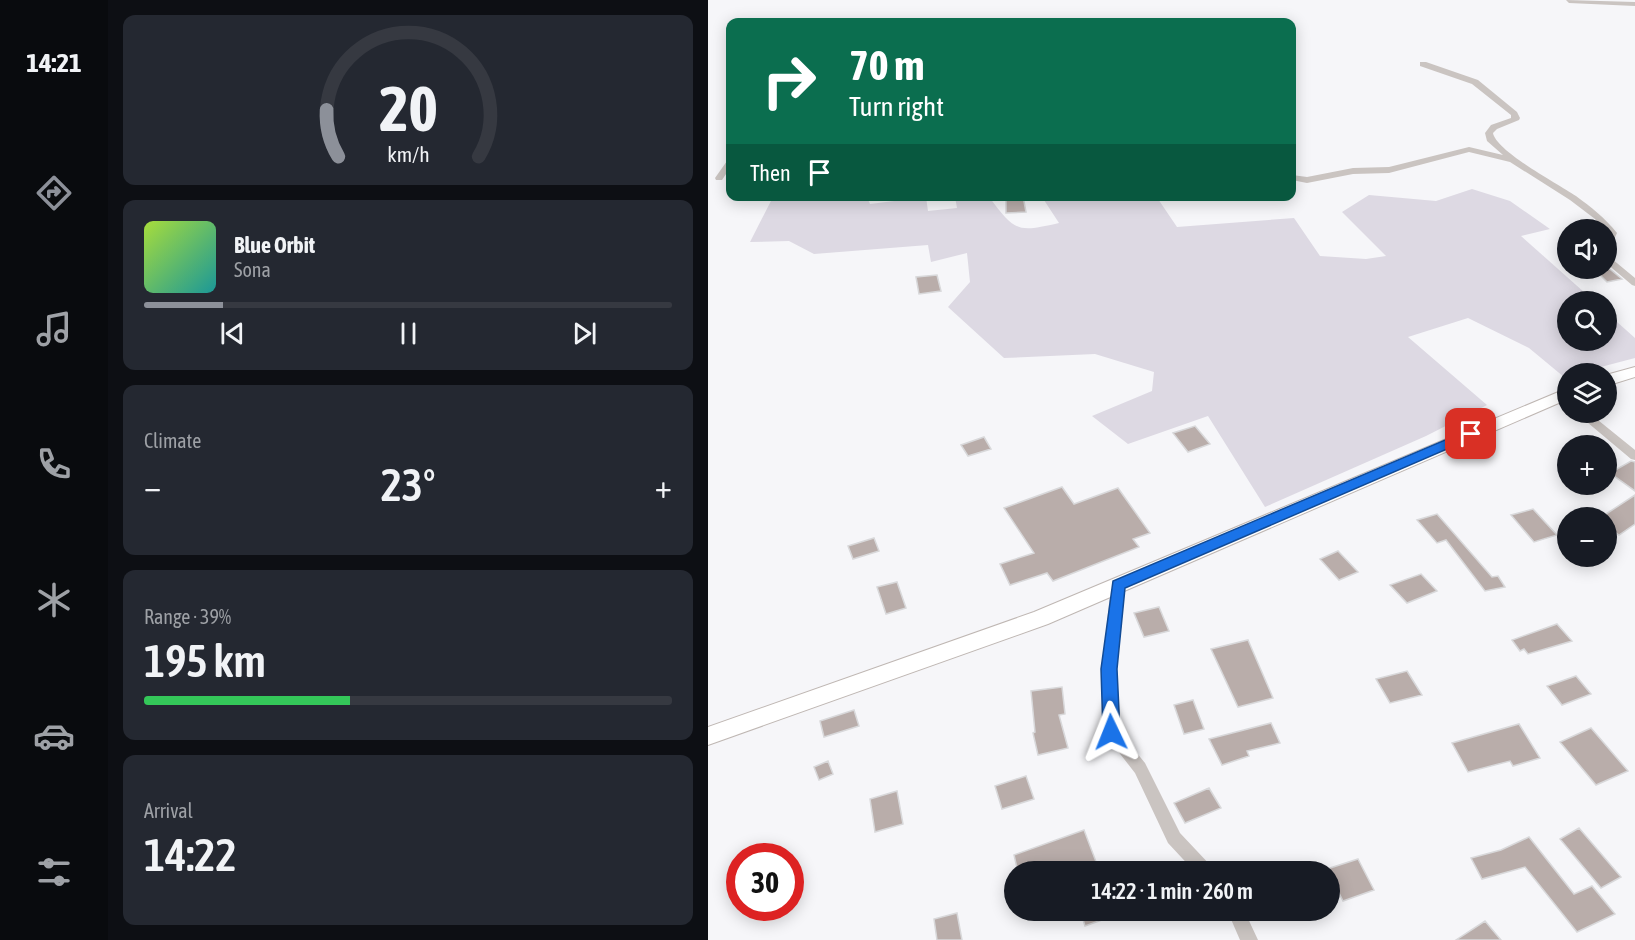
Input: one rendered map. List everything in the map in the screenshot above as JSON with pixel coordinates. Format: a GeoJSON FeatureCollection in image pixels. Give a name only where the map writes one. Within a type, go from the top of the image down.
{"type":"FeatureCollection","features":[{"type":"Feature","properties":{"kind":"main road"},"geometry":{"type":"LineString","coordinates":[[1617,378],[1635,372]]}},
{"type":"Feature","properties":{"kind":"main road"},"geometry":{"type":"LineString","coordinates":[[708,736],[1041,618],[1557,400]]}},
{"type":"Feature","properties":{"kind":"street"},"geometry":{"type":"LineString","coordinates":[[1569,1],[1635,4]]}},
{"type":"Feature","properties":{"kind":"street"},"geometry":{"type":"LineString","coordinates":[[1423,63],[1475,82],[1514,114],[1516,118],[1514,120],[1494,127],[1489,133],[1490,139],[1513,160],[1573,198],[1600,219]]}},
{"type":"Feature","properties":{"kind":"street"},"geometry":{"type":"LineString","coordinates":[[1296,179],[1307,180],[1353,171],[1389,170],[1470,148],[1513,160]]}},
{"type":"Feature","properties":{"kind":"street"},"geometry":{"type":"LineString","coordinates":[[718,178],[726,168]]}},
{"type":"Feature","properties":{"kind":"street"},"geometry":{"type":"LineString","coordinates":[[1617,267],[1635,283]]}},
{"type":"Feature","properties":{"kind":"street"},"geometry":{"type":"LineString","coordinates":[[1594,423],[1635,456]]}},
{"type":"Feature","properties":{"kind":"street"},"geometry":{"type":"LineString","coordinates":[[1118,585],[1109,669],[1111,732],[1140,768],[1174,838],[1196,861]]}},
{"type":"Feature","properties":{"kind":"street"},"geometry":{"type":"LineString","coordinates":[[1240,921],[1249,940]]}},
{"type":"Feature","properties":{"kind":"shaded area"},"geometry":{"type":"Polygon","coordinates":[[[1472,189],[1510,201],[1550,229],[1521,236],[1557,268],[1557,279],[1569,279],[1583,291],[1557,291],[1557,351],[1617,351],[1617,322],[1635,338],[1635,358],[1616,363],[1557,363],[1557,371],[1529,348],[1468,318],[1408,337],[1487,405],[1426,436],[1265,507],[1208,416],[1128,444],[1092,416],[1152,391],[1154,372],[1095,354],[1004,358],[948,307],[970,282],[967,253],[931,262],[928,245],[814,254],[789,241],[750,242],[771,201],[869,201],[870,204],[927,201],[928,211],[957,208],[956,201],[992,201],[1011,223],[1018,227],[1034,228],[1059,223],[1045,201],[1159,201],[1177,227],[1294,218],[1320,256],[1366,259],[1386,256],[1342,212],[1369,195],[1436,201],[1472,189]]]}},
{"type":"Feature","properties":{"kind":"building"},"geometry":{"type":"Polygon","coordinates":[[[1006,201],[1024,201],[1026,212],[1006,213],[1006,201]]]}},
{"type":"Feature","properties":{"kind":"building"},"geometry":{"type":"Polygon","coordinates":[[[937,275],[941,291],[919,294],[916,277],[937,275]]]}},
{"type":"Feature","properties":{"kind":"building"},"geometry":{"type":"Polygon","coordinates":[[[1617,275],[1622,279],[1607,282],[1604,279],[1617,279],[1617,275]]]}},
{"type":"Feature","properties":{"kind":"building"},"geometry":{"type":"Polygon","coordinates":[[[1195,426],[1210,444],[1188,452],[1173,433],[1195,426]]]}},
{"type":"Feature","properties":{"kind":"building"},"geometry":{"type":"Polygon","coordinates":[[[984,437],[991,449],[968,456],[961,445],[984,437]]]}},
{"type":"Feature","properties":{"kind":"building"},"geometry":{"type":"Polygon","coordinates":[[[1631,461],[1635,462],[1635,491],[1617,478],[1617,469],[1631,461]]]}},
{"type":"Feature","properties":{"kind":"building"},"geometry":{"type":"Polygon","coordinates":[[[1062,487],[1074,504],[1118,488],[1150,533],[1133,539],[1139,547],[1053,581],[1047,573],[1010,585],[1000,564],[1034,553],[1004,508],[1062,487]]]}},
{"type":"Feature","properties":{"kind":"building"},"geometry":{"type":"Polygon","coordinates":[[[1635,495],[1635,524],[1619,535],[1617,534],[1617,507],[1635,495]]]}},
{"type":"Feature","properties":{"kind":"building"},"geometry":{"type":"Polygon","coordinates":[[[1533,509],[1557,535],[1534,542],[1511,515],[1533,509]]]}},
{"type":"Feature","properties":{"kind":"building"},"geometry":{"type":"Polygon","coordinates":[[[1437,514],[1492,577],[1498,576],[1505,587],[1485,591],[1446,540],[1437,543],[1417,520],[1437,514]]]}},
{"type":"Feature","properties":{"kind":"building"},"geometry":{"type":"Polygon","coordinates":[[[874,538],[879,551],[853,559],[848,546],[874,538]]]}},
{"type":"Feature","properties":{"kind":"building"},"geometry":{"type":"Polygon","coordinates":[[[1338,551],[1358,572],[1339,580],[1320,559],[1338,551]]]}},
{"type":"Feature","properties":{"kind":"building"},"geometry":{"type":"Polygon","coordinates":[[[1421,574],[1437,591],[1407,603],[1390,585],[1421,574]]]}},
{"type":"Feature","properties":{"kind":"building"},"geometry":{"type":"Polygon","coordinates":[[[897,582],[906,608],[886,614],[877,587],[897,582]]]}},
{"type":"Feature","properties":{"kind":"building"},"geometry":{"type":"Polygon","coordinates":[[[1159,607],[1169,631],[1144,637],[1134,613],[1159,607]]]}},
{"type":"Feature","properties":{"kind":"building"},"geometry":{"type":"Polygon","coordinates":[[[1557,624],[1572,641],[1528,654],[1524,649],[1520,651],[1512,640],[1557,624]]]}},
{"type":"Feature","properties":{"kind":"building"},"geometry":{"type":"Polygon","coordinates":[[[1248,640],[1273,698],[1238,707],[1211,649],[1248,640]]]}},
{"type":"Feature","properties":{"kind":"building"},"geometry":{"type":"Polygon","coordinates":[[[1407,671],[1422,695],[1390,703],[1376,679],[1407,671]]]}},
{"type":"Feature","properties":{"kind":"building"},"geometry":{"type":"Polygon","coordinates":[[[1576,676],[1591,694],[1562,705],[1547,686],[1576,676]]]}},
{"type":"Feature","properties":{"kind":"building"},"geometry":{"type":"Polygon","coordinates":[[[1062,687],[1065,714],[1059,715],[1068,748],[1038,755],[1033,733],[1035,732],[1031,691],[1062,687]]]}},
{"type":"Feature","properties":{"kind":"building"},"geometry":{"type":"Polygon","coordinates":[[[1193,700],[1204,729],[1184,734],[1174,705],[1193,700]]]}},
{"type":"Feature","properties":{"kind":"building"},"geometry":{"type":"Polygon","coordinates":[[[854,710],[859,726],[824,737],[820,721],[854,710]]]}},
{"type":"Feature","properties":{"kind":"building"},"geometry":{"type":"Polygon","coordinates":[[[1271,723],[1280,743],[1247,751],[1249,756],[1222,765],[1209,739],[1271,723]]]}},
{"type":"Feature","properties":{"kind":"building"},"geometry":{"type":"Polygon","coordinates":[[[1519,724],[1540,758],[1513,766],[1510,761],[1468,772],[1452,743],[1519,724]]]}},
{"type":"Feature","properties":{"kind":"building"},"geometry":{"type":"Polygon","coordinates":[[[1591,728],[1628,771],[1596,785],[1560,742],[1591,728]]]}},
{"type":"Feature","properties":{"kind":"building"},"geometry":{"type":"Polygon","coordinates":[[[828,761],[833,774],[819,780],[814,767],[828,761]]]}},
{"type":"Feature","properties":{"kind":"building"},"geometry":{"type":"Polygon","coordinates":[[[1026,776],[1034,799],[1002,809],[995,786],[1026,776]]]}},
{"type":"Feature","properties":{"kind":"building"},"geometry":{"type":"Polygon","coordinates":[[[1209,788],[1221,808],[1185,823],[1174,803],[1209,788]]]}},
{"type":"Feature","properties":{"kind":"building"},"geometry":{"type":"Polygon","coordinates":[[[897,791],[903,824],[875,832],[870,799],[897,791]]]}},
{"type":"Feature","properties":{"kind":"building"},"geometry":{"type":"Polygon","coordinates":[[[1579,828],[1621,877],[1601,888],[1560,839],[1579,828]]]}},
{"type":"Feature","properties":{"kind":"building"},"geometry":{"type":"Polygon","coordinates":[[[1084,830],[1096,861],[1015,861],[1014,855],[1084,830]]]}},
{"type":"Feature","properties":{"kind":"building"},"geometry":{"type":"Polygon","coordinates":[[[1529,837],[1574,894],[1592,886],[1615,914],[1577,932],[1525,867],[1482,879],[1471,858],[1501,850],[1529,837]]]}},
{"type":"Feature","properties":{"kind":"building"},"geometry":{"type":"Polygon","coordinates":[[[1358,859],[1374,890],[1343,901],[1340,895],[1340,865],[1358,859]]]}},
{"type":"Feature","properties":{"kind":"building"},"geometry":{"type":"Polygon","coordinates":[[[957,913],[962,940],[937,940],[934,919],[957,913]]]}},
{"type":"Feature","properties":{"kind":"building"},"geometry":{"type":"Polygon","coordinates":[[[1083,921],[1099,921],[1085,926],[1083,921]]]}},
{"type":"Feature","properties":{"kind":"building"},"geometry":{"type":"Polygon","coordinates":[[[1485,921],[1501,940],[1456,940],[1485,921]]]}},
{"type":"Feature","properties":{"kind":"route"},"geometry":{"type":"LineString","coordinates":[[1111,732],[1109,669],[1118,585],[1471,434]]}}]}
